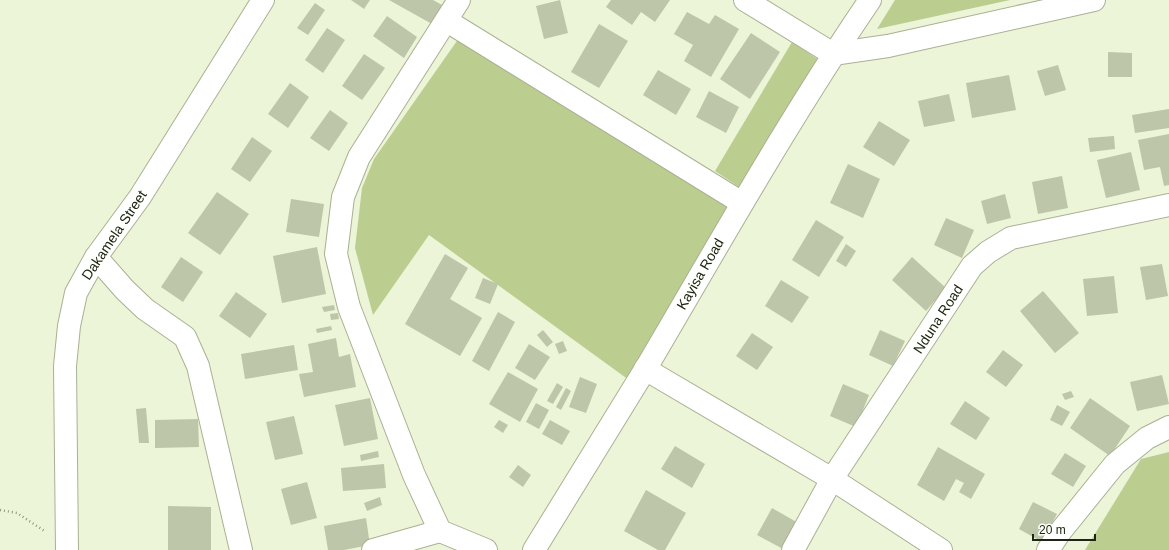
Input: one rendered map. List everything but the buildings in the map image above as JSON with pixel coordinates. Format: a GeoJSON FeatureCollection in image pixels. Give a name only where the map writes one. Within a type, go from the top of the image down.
{"type":"FeatureCollection","features":[{"type":"Feature","properties":{"kind":"street","name":"Dakamela Street"},"geometry":{"type":"LineString","coordinates":[[67,548],[65,366],[69,326],[76,293],[96,257],[140,197],[264,0]]}},
{"type":"Feature","properties":{"kind":"street"},"geometry":{"type":"LineString","coordinates":[[440,531],[414,474],[349,307],[336,254],[342,197],[359,157],[459,0]]}},
{"type":"Feature","properties":{"kind":"street"},"geometry":{"type":"LineString","coordinates":[[745,0],[833,54],[888,46],[1094,0]]}},
{"type":"Feature","properties":{"kind":"street","name":"Kayisa Road"},"geometry":{"type":"LineString","coordinates":[[534,550],[645,369],[742,203],[833,54],[870,0]]}},
{"type":"Feature","properties":{"kind":"street"},"geometry":{"type":"LineString","coordinates":[[447,21],[742,203]]}},
{"type":"Feature","properties":{"kind":"street","name":"Nduna Road"},"geometry":{"type":"LineString","coordinates":[[793,550],[832,479],[972,266],[988,252],[1010,238],[1169,205]]}},
{"type":"Feature","properties":{"kind":"street"},"geometry":{"type":"LineString","coordinates":[[96,257],[124,290],[145,309],[185,337],[191,348],[198,366],[241,550]]}},
{"type":"Feature","properties":{"kind":"street"},"geometry":{"type":"LineString","coordinates":[[645,369],[832,479],[941,550]]}},
{"type":"Feature","properties":{"kind":"street"},"geometry":{"type":"LineString","coordinates":[[1048,550],[1060,532],[1115,464],[1147,438],[1169,427]]}},
{"type":"Feature","properties":{"kind":"street"},"geometry":{"type":"LineString","coordinates":[[373,550],[440,531],[486,550]]}},
{"type":"Feature","properties":{"kind":"path"},"geometry":{"type":"LineString","coordinates":[[0,510],[17,513],[67,548]]}},
{"type":"Feature","properties":{"kind":"green space"},"geometry":{"type":"Polygon","coordinates":[[[895,0],[1010,0],[877,29],[895,0]]]}},
{"type":"Feature","properties":{"kind":"green space"},"geometry":{"type":"Polygon","coordinates":[[[459,38],[730,207],[629,380],[429,235],[373,315],[355,248],[362,188],[374,159],[459,38]]]}},
{"type":"Feature","properties":{"kind":"green space"},"geometry":{"type":"Polygon","coordinates":[[[792,42],[819,60],[746,184],[739,187],[715,171],[792,42]]]}},
{"type":"Feature","properties":{"kind":"green space"},"geometry":{"type":"Polygon","coordinates":[[[1169,452],[1169,550],[1085,550],[1141,459],[1169,452]]]}}]}
